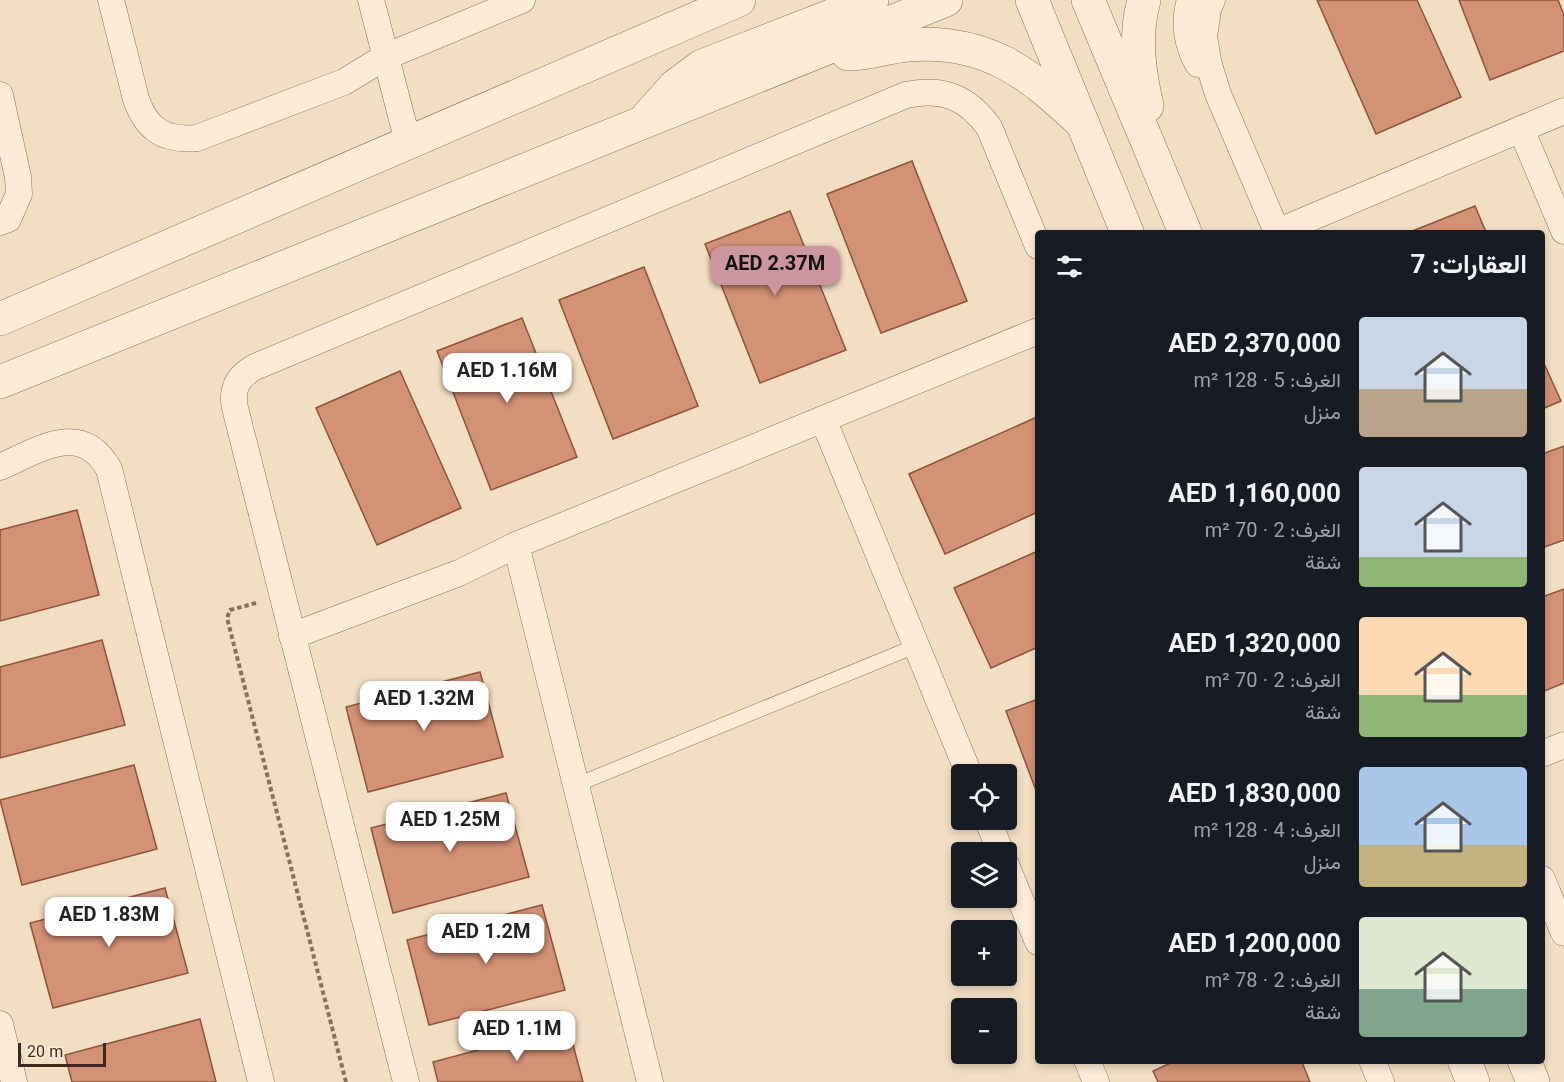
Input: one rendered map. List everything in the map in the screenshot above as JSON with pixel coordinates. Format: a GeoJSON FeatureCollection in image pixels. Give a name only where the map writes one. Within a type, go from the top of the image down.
{"type":"FeatureCollection","features":[{"type":"Feature","properties":{"kind":"street"},"geometry":{"type":"LineString","coordinates":[[111,0],[141,114],[151,127],[181,140],[197,138],[344,82],[385,57],[522,0]]}},
{"type":"Feature","properties":{"kind":"street"},"geometry":{"type":"LineString","coordinates":[[371,0],[408,142]]}},
{"type":"Feature","properties":{"kind":"street"},"geometry":{"type":"LineString","coordinates":[[0,319],[739,0]]}},
{"type":"Feature","properties":{"kind":"street"},"geometry":{"type":"LineString","coordinates":[[642,122],[675,86],[702,66],[872,0]]}},
{"type":"Feature","properties":{"kind":"street"},"geometry":{"type":"LineString","coordinates":[[0,382],[946,0]]}},
{"type":"Feature","properties":{"kind":"street"},"geometry":{"type":"LineString","coordinates":[[1032,0],[1126,230]]}},
{"type":"Feature","properties":{"kind":"street"},"geometry":{"type":"LineString","coordinates":[[1088,0],[1184,230]]}},
{"type":"Feature","properties":{"kind":"street"},"geometry":{"type":"LineString","coordinates":[[1144,0],[1139,20],[1138,59],[1166,186]]}},
{"type":"Feature","properties":{"kind":"street"},"geometry":{"type":"LineString","coordinates":[[1190,0],[1186,23],[1188,40],[1194,57],[1218,94]]}},
{"type":"Feature","properties":{"kind":"street"},"geometry":{"type":"LineString","coordinates":[[1212,0],[1206,16],[1204,37],[1206,51],[1218,94],[1276,230]]}},
{"type":"Feature","properties":{"kind":"street"},"geometry":{"type":"LineString","coordinates":[[822,51],[859,54],[905,45],[927,44],[970,49],[1011,65],[1029,77],[1083,124]]}},
{"type":"Feature","properties":{"kind":"street"},"geometry":{"type":"LineString","coordinates":[[406,1082],[233,398],[238,379],[255,367],[919,92],[933,92],[953,97],[971,106],[981,115],[989,127],[1035,239]]}},
{"type":"Feature","properties":{"kind":"street"},"geometry":{"type":"LineString","coordinates":[[0,95],[18,177],[19,194],[8,219],[0,222]]}},
{"type":"Feature","properties":{"kind":"street"},"geometry":{"type":"LineString","coordinates":[[1282,230],[1564,111]]}},
{"type":"Feature","properties":{"kind":"street"},"geometry":{"type":"LineString","coordinates":[[1521,129],[1564,231]]}},
{"type":"Feature","properties":{"kind":"street"},"geometry":{"type":"LineString","coordinates":[[292,636],[459,573],[516,545],[1035,332]]}},
{"type":"Feature","properties":{"kind":"street"},"geometry":{"type":"LineString","coordinates":[[823,419],[965,764]]}},
{"type":"Feature","properties":{"kind":"street"},"geometry":{"type":"LineString","coordinates":[[0,467],[55,444],[68,441],[81,443],[93,449],[110,469],[261,1082]]}},
{"type":"Feature","properties":{"kind":"street"},"geometry":{"type":"LineString","coordinates":[[516,545],[650,1082]]}},
{"type":"Feature","properties":{"kind":"street"},"geometry":{"type":"LineString","coordinates":[[1545,753],[1564,745]]}},
{"type":"Feature","properties":{"kind":"street"},"geometry":{"type":"LineString","coordinates":[[1545,886],[1564,933]]}},
{"type":"Feature","properties":{"kind":"street"},"geometry":{"type":"LineString","coordinates":[[1017,892],[1035,935]]}},
{"type":"Feature","properties":{"kind":"street"},"geometry":{"type":"LineString","coordinates":[[0,1024],[14,1082]]}},
{"type":"Feature","properties":{"kind":"street"},"geometry":{"type":"LineString","coordinates":[[1089,1064],[1096,1082]]}},
{"type":"Feature","properties":{"kind":"street"},"geometry":{"type":"LineString","coordinates":[[1374,1064],[1381,1082]]}},
{"type":"Feature","properties":{"kind":"street"},"geometry":{"type":"LineString","coordinates":[[1466,1064],[1473,1082]]}},
{"type":"Feature","properties":{"kind":"street"},"geometry":{"type":"LineString","coordinates":[[1526,1064],[1533,1082]]}},
{"type":"Feature","properties":{"kind":"lane"},"geometry":{"type":"LineString","coordinates":[[576,785],[916,646]]}},
{"type":"Feature","properties":{"kind":"path"},"geometry":{"type":"LineString","coordinates":[[283,596],[230,610],[227,618],[346,1082]]}},
{"type":"Feature","properties":{"kind":"building"},"geometry":{"type":"Polygon","coordinates":[[[1317,0],[1417,0],[1461,97],[1376,134],[1317,0]]]}},
{"type":"Feature","properties":{"kind":"building"},"geometry":{"type":"Polygon","coordinates":[[[1459,0],[1558,0],[1564,15],[1564,51],[1490,80],[1459,0]]]}},
{"type":"Feature","properties":{"kind":"building"},"geometry":{"type":"Polygon","coordinates":[[[912,161],[967,301],[881,333],[827,194],[912,161]]]}},
{"type":"Feature","properties":{"kind":"building"},"geometry":{"type":"Polygon","coordinates":[[[1475,206],[1485,230],[1415,230],[1475,206]]]}},
{"type":"Feature","properties":{"kind":"building"},"geometry":{"type":"Polygon","coordinates":[[[790,211],[846,350],[760,383],[705,244],[790,211]]]}},
{"type":"Feature","properties":{"kind":"building"},"geometry":{"type":"Polygon","coordinates":[[[644,267],[698,406],[613,439],[559,300],[644,267]]]}},
{"type":"Feature","properties":{"kind":"building"},"geometry":{"type":"Polygon","coordinates":[[[522,318],[577,457],[491,490],[437,351],[522,318]]]}},
{"type":"Feature","properties":{"kind":"building"},"geometry":{"type":"Polygon","coordinates":[[[1545,366],[1561,401],[1545,408],[1545,366]]]}},
{"type":"Feature","properties":{"kind":"building"},"geometry":{"type":"Polygon","coordinates":[[[400,371],[461,508],[377,545],[316,408],[400,371]]]}},
{"type":"Feature","properties":{"kind":"building"},"geometry":{"type":"Polygon","coordinates":[[[1035,418],[1035,513],[945,554],[909,474],[1035,418]]]}},
{"type":"Feature","properties":{"kind":"building"},"geometry":{"type":"Polygon","coordinates":[[[1564,446],[1564,540],[1545,547],[1545,453],[1564,446]]]}},
{"type":"Feature","properties":{"kind":"building"},"geometry":{"type":"Polygon","coordinates":[[[77,510],[99,595],[0,621],[0,530],[77,510]]]}},
{"type":"Feature","properties":{"kind":"building"},"geometry":{"type":"Polygon","coordinates":[[[1035,552],[1035,648],[991,668],[954,588],[1035,552]]]}},
{"type":"Feature","properties":{"kind":"building"},"geometry":{"type":"Polygon","coordinates":[[[1564,589],[1564,683],[1545,691],[1545,596],[1564,589]]]}},
{"type":"Feature","properties":{"kind":"building"},"geometry":{"type":"Polygon","coordinates":[[[102,640],[125,725],[0,758],[0,667],[102,640]]]}},
{"type":"Feature","properties":{"kind":"building"},"geometry":{"type":"Polygon","coordinates":[[[480,672],[503,757],[368,792],[346,707],[480,672]]]}},
{"type":"Feature","properties":{"kind":"building"},"geometry":{"type":"Polygon","coordinates":[[[1035,700],[1035,788],[1006,711],[1035,700]]]}},
{"type":"Feature","properties":{"kind":"building"},"geometry":{"type":"Polygon","coordinates":[[[134,765],[157,849],[22,885],[0,800],[134,765]]]}},
{"type":"Feature","properties":{"kind":"building"},"geometry":{"type":"Polygon","coordinates":[[[506,793],[529,877],[393,913],[371,828],[506,793]]]}},
{"type":"Feature","properties":{"kind":"building"},"geometry":{"type":"Polygon","coordinates":[[[165,888],[188,973],[53,1008],[30,923],[165,888]]]}},
{"type":"Feature","properties":{"kind":"building"},"geometry":{"type":"Polygon","coordinates":[[[542,905],[565,990],[429,1025],[407,940],[542,905]]]}},
{"type":"Feature","properties":{"kind":"building"},"geometry":{"type":"Polygon","coordinates":[[[200,1019],[216,1082],[72,1082],[65,1055],[200,1019]]]}},
{"type":"Feature","properties":{"kind":"building"},"geometry":{"type":"Polygon","coordinates":[[[568,1026],[583,1082],[438,1082],[433,1062],[568,1026]]]}},
{"type":"Feature","properties":{"kind":"building"},"geometry":{"type":"Polygon","coordinates":[[[1168,1064],[1303,1064],[1310,1082],[1158,1082],[1153,1071],[1168,1064]]]}}]}
